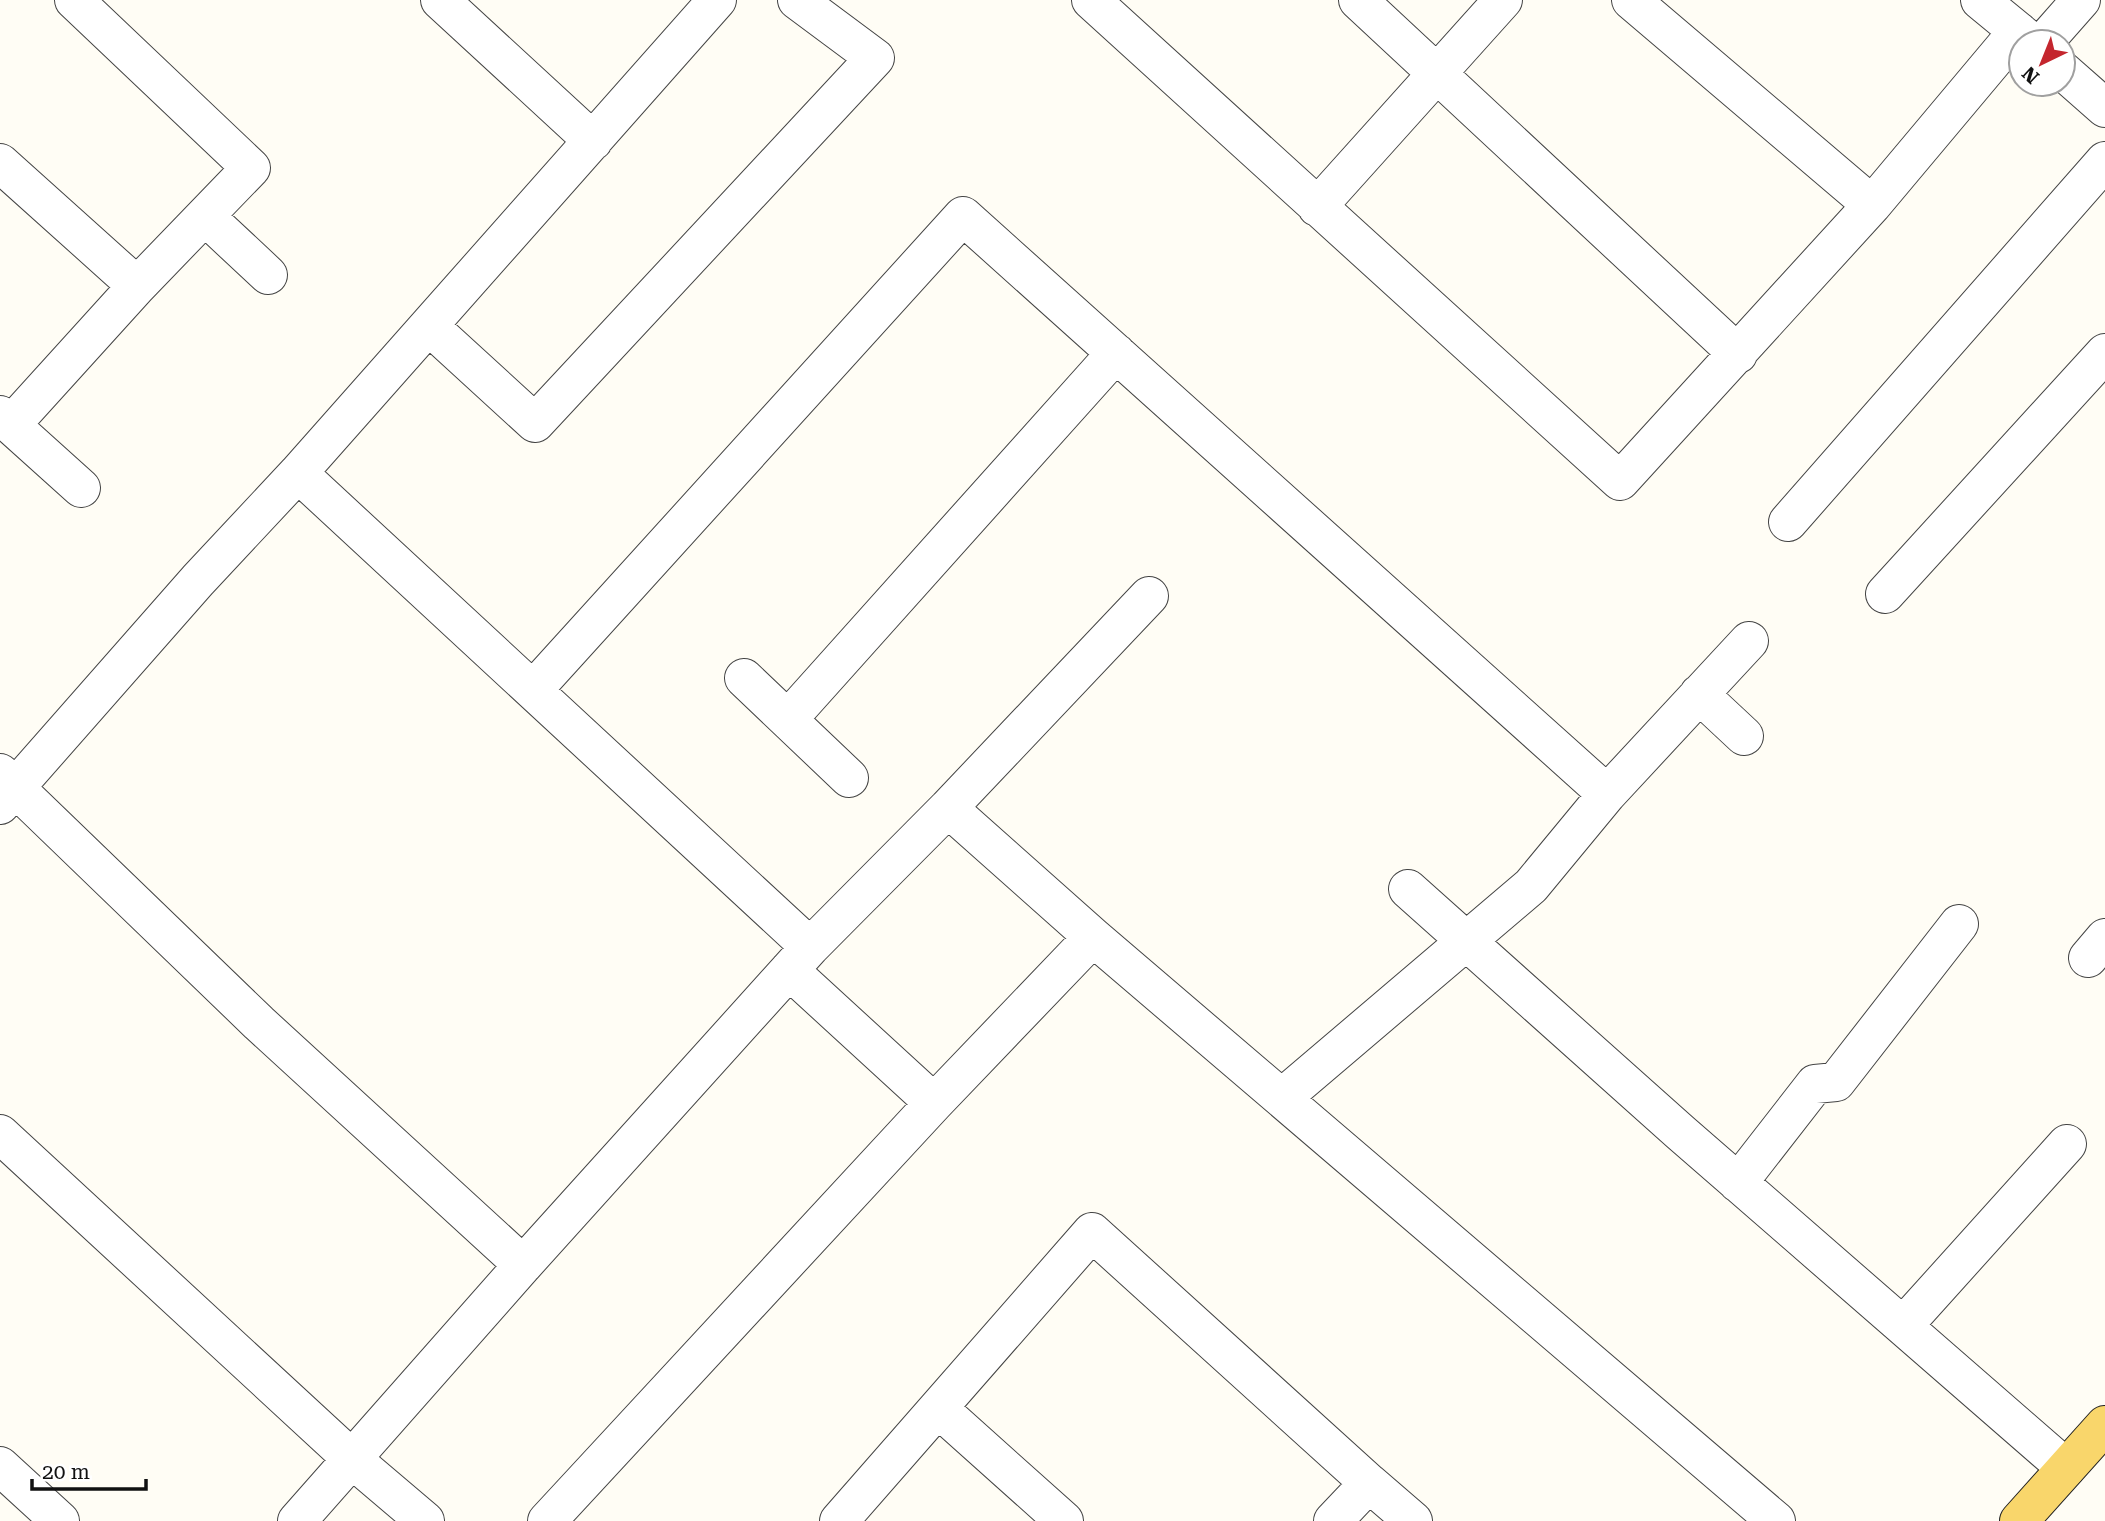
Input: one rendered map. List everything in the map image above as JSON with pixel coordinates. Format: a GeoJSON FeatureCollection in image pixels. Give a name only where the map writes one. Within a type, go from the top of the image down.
{"type":"FeatureCollection","features":[{"type":"Feature","properties":{"kind":"main road"},"geometry":{"type":"LineString","coordinates":[[2019,1521],[2105,1425]]}},
{"type":"Feature","properties":{"kind":"street"},"geometry":{"type":"LineString","coordinates":[[74,0],[251,168],[5,420],[81,488]]}},
{"type":"Feature","properties":{"kind":"street"},"geometry":{"type":"LineString","coordinates":[[440,0],[593,141]]}},
{"type":"Feature","properties":{"kind":"street"},"geometry":{"type":"LineString","coordinates":[[523,1265],[5,789],[299,473],[717,0]]}},
{"type":"Feature","properties":{"kind":"street"},"geometry":{"type":"LineString","coordinates":[[429,326],[535,423],[875,58],[797,0]]}},
{"type":"Feature","properties":{"kind":"street"},"geometry":{"type":"LineString","coordinates":[[1091,0],[1620,481],[1872,205],[2016,22],[2081,0]]}},
{"type":"Feature","properties":{"kind":"street"},"geometry":{"type":"LineString","coordinates":[[1358,0],[1738,354]]}},
{"type":"Feature","properties":{"kind":"street"},"geometry":{"type":"LineString","coordinates":[[1317,207],[1503,0]]}},
{"type":"Feature","properties":{"kind":"street"},"geometry":{"type":"LineString","coordinates":[[1630,0],[1872,205]]}},
{"type":"Feature","properties":{"kind":"street"},"geometry":{"type":"LineString","coordinates":[[2077,83],[2105,108]]}},
{"type":"Feature","properties":{"kind":"street"},"geometry":{"type":"LineString","coordinates":[[1788,522],[2105,161]]}},
{"type":"Feature","properties":{"kind":"street"},"geometry":{"type":"LineString","coordinates":[[0,163],[137,286]]}},
{"type":"Feature","properties":{"kind":"street"},"geometry":{"type":"LineString","coordinates":[[205,216],[268,275]]}},
{"type":"Feature","properties":{"kind":"street"},"geometry":{"type":"LineString","coordinates":[[533,690],[964,216],[1607,794]]}},
{"type":"Feature","properties":{"kind":"street"},"geometry":{"type":"LineString","coordinates":[[789,718],[1116,353]]}},
{"type":"Feature","properties":{"kind":"street"},"geometry":{"type":"LineString","coordinates":[[1885,594],[2105,353]]}},
{"type":"Feature","properties":{"kind":"street"},"geometry":{"type":"LineString","coordinates":[[299,473],[533,690],[799,958],[934,1103]]}},
{"type":"Feature","properties":{"kind":"street"},"geometry":{"type":"LineString","coordinates":[[297,1521],[799,958],[948,808],[1149,596]]}},
{"type":"Feature","properties":{"kind":"street"},"geometry":{"type":"LineString","coordinates":[[1283,1097],[1531,886],[1607,794],[1749,641]]}},
{"type":"Feature","properties":{"kind":"street"},"geometry":{"type":"LineString","coordinates":[[744,678],[849,778]]}},
{"type":"Feature","properties":{"kind":"street"},"geometry":{"type":"LineString","coordinates":[[1699,695],[1744,736]]}},
{"type":"Feature","properties":{"kind":"street"},"geometry":{"type":"LineString","coordinates":[[948,808],[1093,937],[1776,1521]]}},
{"type":"Feature","properties":{"kind":"street"},"geometry":{"type":"LineString","coordinates":[[1408,888],[1738,1183],[2066,1468]]}},
{"type":"Feature","properties":{"kind":"street"},"geometry":{"type":"LineString","coordinates":[[1738,1183],[1815,1084],[1836,1082],[1959,924]]}},
{"type":"Feature","properties":{"kind":"street"},"geometry":{"type":"LineString","coordinates":[[547,1521],[934,1103],[1093,937]]}},
{"type":"Feature","properties":{"kind":"street"},"geometry":{"type":"LineString","coordinates":[[0,1134],[352,1458],[425,1521]]}},
{"type":"Feature","properties":{"kind":"street"},"geometry":{"type":"LineString","coordinates":[[1903,1326],[2067,1144]]}},
{"type":"Feature","properties":{"kind":"street"},"geometry":{"type":"LineString","coordinates":[[839,1521],[1092,1232],[1413,1521]]}},
{"type":"Feature","properties":{"kind":"street"},"geometry":{"type":"LineString","coordinates":[[939,1409],[1064,1521]]}},
{"type":"Feature","properties":{"kind":"street"},"geometry":{"type":"LineString","coordinates":[[0,1466],[60,1521]]}},
{"type":"Feature","properties":{"kind":"street"},"geometry":{"type":"LineString","coordinates":[[1334,1521],[1369,1483]]}}]}
